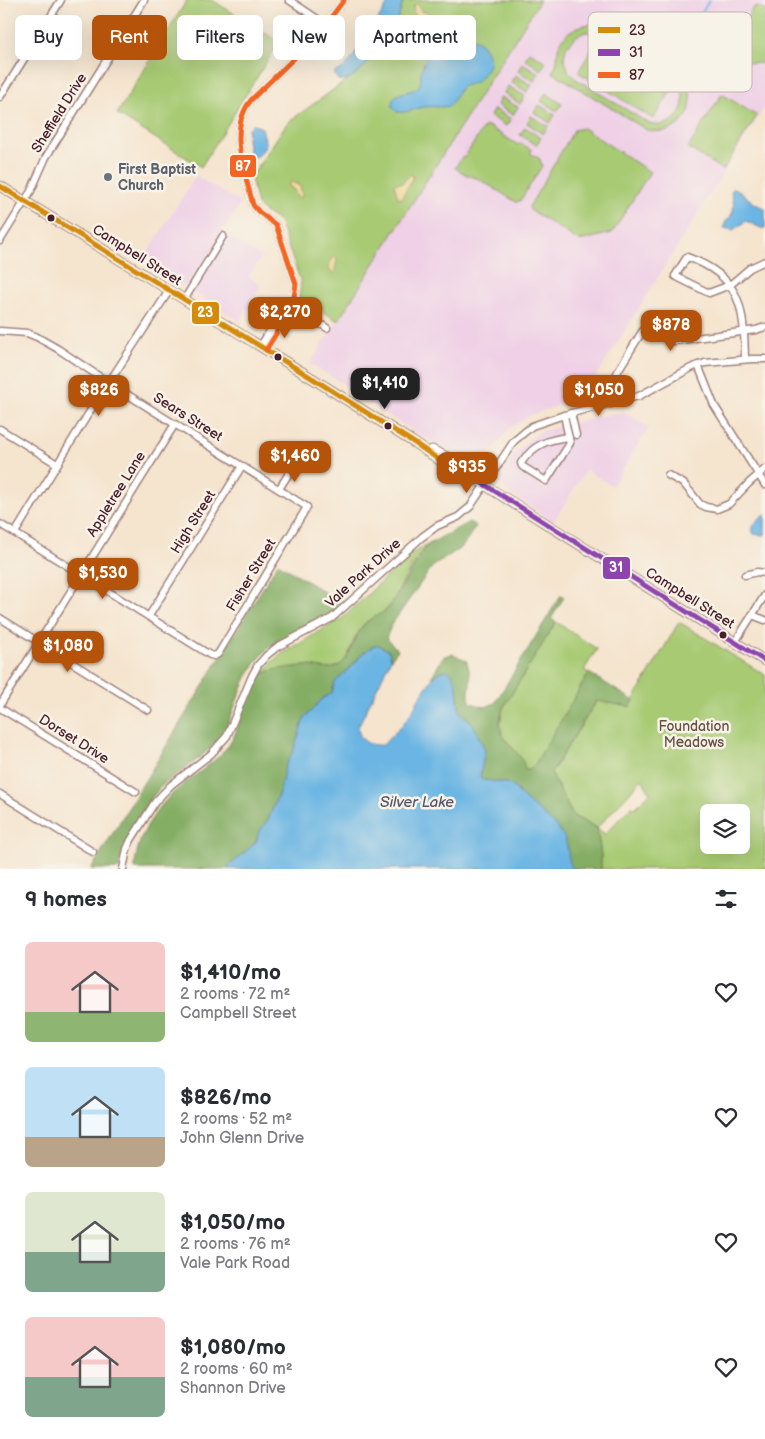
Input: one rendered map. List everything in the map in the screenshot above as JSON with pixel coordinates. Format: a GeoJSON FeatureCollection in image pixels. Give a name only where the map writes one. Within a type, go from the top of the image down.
{"type":"FeatureCollection","features":[{"type":"Feature","properties":{"kind":"main road","name":"Campbell Street"},"geometry":{"type":"LineString","coordinates":[[0,186],[414,442],[449,458],[468,470],[474,478],[765,660]]}},
{"type":"Feature","properties":{"kind":"street"},"geometry":{"type":"LineString","coordinates":[[1,93],[61,0]]}},
{"type":"Feature","properties":{"kind":"street","name":"Sheffield Drive"},"geometry":{"type":"LineString","coordinates":[[0,241],[36,181],[46,157],[144,0]]}},
{"type":"Feature","properties":{"kind":"street"},"geometry":{"type":"LineString","coordinates":[[289,0],[312,15]]}},
{"type":"Feature","properties":{"kind":"street"},"geometry":{"type":"LineString","coordinates":[[332,15],[344,0]]}},
{"type":"Feature","properties":{"kind":"street"},"geometry":{"type":"LineString","coordinates":[[263,348],[276,334],[281,318],[296,291],[296,284],[276,225],[258,212],[253,205],[239,145],[238,127],[241,116],[251,100],[292,60]]}},
{"type":"Feature","properties":{"kind":"street"},"geometry":{"type":"LineString","coordinates":[[184,300],[223,236]]}},
{"type":"Feature","properties":{"kind":"street"},"geometry":{"type":"LineString","coordinates":[[749,359],[743,332],[740,304],[730,285],[720,274],[686,257],[675,276],[709,293],[730,285],[750,268],[765,261]]}},
{"type":"Feature","properties":{"kind":"street"},"geometry":{"type":"LineString","coordinates":[[15,532],[169,291]]}},
{"type":"Feature","properties":{"kind":"street"},"geometry":{"type":"LineString","coordinates":[[289,305],[327,328]]}},
{"type":"Feature","properties":{"kind":"street"},"geometry":{"type":"LineString","coordinates":[[610,404],[610,388],[619,369],[648,322],[673,342],[756,330],[765,327]]}},
{"type":"Feature","properties":{"kind":"street","name":"Sears Street"},"geometry":{"type":"LineString","coordinates":[[0,331],[27,333],[58,349],[307,507]]}},
{"type":"Feature","properties":{"kind":"street"},"geometry":{"type":"LineString","coordinates":[[749,359],[765,354]]}},
{"type":"Feature","properties":{"kind":"street"},"geometry":{"type":"LineString","coordinates":[[749,359],[765,360]]}},
{"type":"Feature","properties":{"kind":"street","name":"Vale Park Drive"},"geometry":{"type":"LineString","coordinates":[[123,869],[131,840],[155,802],[171,785],[211,754],[227,736],[252,676],[258,665],[268,654],[277,647],[332,618],[422,537],[437,526],[464,513],[474,502],[521,434],[537,424],[568,414],[646,394],[698,365],[712,361],[749,359]]}},
{"type":"Feature","properties":{"kind":"street"},"geometry":{"type":"LineString","coordinates":[[698,365],[714,405],[765,485]]}},
{"type":"Feature","properties":{"kind":"street"},"geometry":{"type":"LineString","coordinates":[[568,414],[572,436],[570,443],[546,481],[522,466],[521,463],[526,455],[536,446],[550,440],[572,436]]}},
{"type":"Feature","properties":{"kind":"street","name":"Appletree Lane"},"geometry":{"type":"LineString","coordinates":[[0,706],[175,424]]}},
{"type":"Feature","properties":{"kind":"street"},"geometry":{"type":"LineString","coordinates":[[0,429],[57,464]]}},
{"type":"Feature","properties":{"kind":"street","name":"High Street"},"geometry":{"type":"LineString","coordinates":[[149,616],[242,466]]}},
{"type":"Feature","properties":{"kind":"street"},"geometry":{"type":"LineString","coordinates":[[279,489],[293,467]]}},
{"type":"Feature","properties":{"kind":"street"},"geometry":{"type":"LineString","coordinates":[[668,475],[684,484],[700,504],[714,509],[722,508],[729,504],[765,470]]}},
{"type":"Feature","properties":{"kind":"street","name":"Fisher Street"},"geometry":{"type":"LineString","coordinates":[[149,616],[210,655],[218,654],[307,507]]}},
{"type":"Feature","properties":{"kind":"street"},"geometry":{"type":"LineString","coordinates":[[0,524],[149,616]]}},
{"type":"Feature","properties":{"kind":"street"},"geometry":{"type":"LineString","coordinates":[[745,575],[757,572],[765,573]]}},
{"type":"Feature","properties":{"kind":"street"},"geometry":{"type":"LineString","coordinates":[[735,642],[765,594]]}},
{"type":"Feature","properties":{"kind":"street"},"geometry":{"type":"LineString","coordinates":[[752,615],[765,620]]}},
{"type":"Feature","properties":{"kind":"street"},"geometry":{"type":"LineString","coordinates":[[0,618],[148,710]]}},
{"type":"Feature","properties":{"kind":"street","name":"Dorset Drive"},"geometry":{"type":"LineString","coordinates":[[0,706],[136,792]]}},
{"type":"Feature","properties":{"kind":"street"},"geometry":{"type":"LineString","coordinates":[[0,794],[93,852]]}},
{"type":"Feature","properties":{"kind":"shaded area"},"geometry":{"type":"Polygon","coordinates":[[[540,0],[765,0],[765,106],[582,399],[526,417],[509,429],[483,463],[477,465],[442,445],[424,438],[310,364],[540,0]]]}},
{"type":"Feature","properties":{"kind":"shaded area"},"geometry":{"type":"Polygon","coordinates":[[[196,176],[241,203],[222,232],[261,257],[249,277],[261,285],[240,321],[142,261],[196,176]]]}},
{"type":"Feature","properties":{"kind":"shaded area"},"geometry":{"type":"Polygon","coordinates":[[[623,411],[649,428],[612,486],[586,470],[552,524],[536,510],[513,496],[502,485],[500,477],[515,454],[527,441],[542,431],[623,411]]]}},
{"type":"Feature","properties":{"kind":"green space"},"geometry":{"type":"Polygon","coordinates":[[[187,0],[212,0],[236,15],[178,15],[187,0]]]}},
{"type":"Feature","properties":{"kind":"green space"},"geometry":{"type":"Polygon","coordinates":[[[404,0],[540,0],[338,321],[299,297],[300,279],[280,224],[257,205],[251,177],[287,123],[361,70],[371,60],[476,60],[476,15],[399,15],[404,0]]]}},
{"type":"Feature","properties":{"kind":"green space"},"geometry":{"type":"Polygon","coordinates":[[[758,7],[765,10],[765,63],[752,63],[752,12],[750,12],[753,8],[758,7]]]}},
{"type":"Feature","properties":{"kind":"green space"},"geometry":{"type":"Polygon","coordinates":[[[177,16],[177,60],[263,60],[263,32],[273,38],[273,52],[201,167],[117,114],[150,60],[167,60],[167,33],[177,16]]]}},
{"type":"Feature","properties":{"kind":"green space"},"geometry":{"type":"Polygon","coordinates":[[[588,24],[588,32],[576,36],[566,47],[564,58],[569,72],[588,86],[588,92],[597,92],[650,124],[659,125],[674,119],[682,106],[682,92],[690,92],[690,107],[686,116],[679,124],[670,129],[659,131],[647,130],[552,72],[563,38],[577,27],[588,24]]]}},
{"type":"Feature","properties":{"kind":"green space"},"geometry":{"type":"Polygon","coordinates":[[[530,52],[546,62],[541,70],[525,59],[530,52]]]}},
{"type":"Feature","properties":{"kind":"green space"},"geometry":{"type":"Polygon","coordinates":[[[588,56],[588,78],[578,72],[588,56]]]}},
{"type":"Feature","properties":{"kind":"green space"},"geometry":{"type":"Polygon","coordinates":[[[522,63],[539,73],[534,81],[518,71],[522,63]]]}},
{"type":"Feature","properties":{"kind":"green space"},"geometry":{"type":"Polygon","coordinates":[[[515,75],[532,85],[527,92],[511,82],[515,75]]]}},
{"type":"Feature","properties":{"kind":"green space"},"geometry":{"type":"Polygon","coordinates":[[[508,86],[525,96],[520,104],[504,93],[508,86]]]}},
{"type":"Feature","properties":{"kind":"green space"},"geometry":{"type":"Polygon","coordinates":[[[610,92],[670,92],[653,119],[610,92]]]}},
{"type":"Feature","properties":{"kind":"green space"},"geometry":{"type":"Polygon","coordinates":[[[546,93],[562,104],[557,111],[541,101],[546,93]]]}},
{"type":"Feature","properties":{"kind":"green space"},"geometry":{"type":"Polygon","coordinates":[[[722,94],[757,116],[723,170],[688,148],[722,94]]]}},
{"type":"Feature","properties":{"kind":"green space"},"geometry":{"type":"Polygon","coordinates":[[[501,97],[518,107],[513,115],[497,105],[501,97]]]}},
{"type":"Feature","properties":{"kind":"green space"},"geometry":{"type":"Polygon","coordinates":[[[539,105],[555,115],[550,123],[534,112],[539,105]]]}},
{"type":"Feature","properties":{"kind":"green space"},"geometry":{"type":"Polygon","coordinates":[[[494,109],[511,119],[506,126],[490,116],[494,109]]]}},
{"type":"Feature","properties":{"kind":"green space"},"geometry":{"type":"Polygon","coordinates":[[[531,116],[548,126],[543,134],[527,123],[531,116]]]}},
{"type":"Feature","properties":{"kind":"green space"},"geometry":{"type":"Polygon","coordinates":[[[488,126],[518,145],[520,143],[532,150],[530,153],[540,159],[542,166],[520,201],[516,202],[479,179],[455,168],[462,157],[464,158],[484,127],[488,126]]]}},
{"type":"Feature","properties":{"kind":"green space"},"geometry":{"type":"Polygon","coordinates":[[[525,127],[541,138],[536,145],[520,135],[525,127]]]}},
{"type":"Feature","properties":{"kind":"green space"},"geometry":{"type":"Polygon","coordinates":[[[583,128],[650,172],[612,233],[579,241],[530,210],[529,207],[574,130],[583,128]]]}},
{"type":"Feature","properties":{"kind":"green space"},"geometry":{"type":"Polygon","coordinates":[[[469,522],[476,526],[462,547],[432,567],[392,624],[386,638],[398,650],[391,659],[389,651],[378,645],[363,653],[333,687],[332,693],[323,698],[304,719],[293,752],[285,766],[280,790],[269,818],[259,832],[256,842],[226,869],[135,869],[139,846],[148,824],[162,804],[226,749],[235,735],[251,689],[260,676],[269,671],[283,668],[308,666],[330,668],[343,663],[364,625],[389,608],[424,549],[431,543],[469,522]]]}},
{"type":"Feature","properties":{"kind":"green space"},"geometry":{"type":"Polygon","coordinates":[[[431,543],[413,564],[387,609],[363,625],[341,665],[329,669],[299,666],[264,673],[260,676],[277,657],[344,617],[409,555],[431,543]]]}},
{"type":"Feature","properties":{"kind":"green space"},"geometry":{"type":"Polygon","coordinates":[[[278,563],[343,604],[329,614],[271,646],[262,655],[249,674],[226,729],[220,738],[197,760],[163,785],[149,802],[135,824],[124,848],[119,869],[91,869],[278,563]]]}},
{"type":"Feature","properties":{"kind":"green space"},"geometry":{"type":"Polygon","coordinates":[[[561,595],[564,597],[551,619],[556,622],[503,708],[500,718],[501,731],[521,758],[525,770],[529,770],[534,766],[589,673],[634,701],[630,707],[596,701],[551,773],[573,816],[597,828],[601,869],[573,869],[568,861],[568,848],[514,787],[506,783],[484,780],[480,777],[484,757],[473,724],[460,712],[457,688],[434,676],[431,678],[443,657],[452,654],[466,660],[470,675],[469,696],[471,703],[485,707],[495,703],[561,595]]]}},
{"type":"Feature","properties":{"kind":"green space"},"geometry":{"type":"Polygon","coordinates":[[[556,622],[597,649],[584,670],[589,673],[534,766],[529,770],[525,770],[521,758],[503,737],[500,725],[503,708],[556,622]]]}},
{"type":"Feature","properties":{"kind":"green space","name":"Foundation Meadows"},"geometry":{"type":"Polygon","coordinates":[[[679,622],[765,675],[765,869],[601,869],[597,828],[573,816],[551,773],[597,701],[630,706],[679,622]],[[642,779],[597,828],[605,834],[631,807],[635,808],[650,793],[642,779]]]}},
{"type":"Feature","properties":{"kind":"sand"},"geometry":{"type":"Polygon","coordinates":[[[418,4],[421,11],[428,13],[428,15],[416,15],[413,10],[414,6],[418,4]]]}},
{"type":"Feature","properties":{"kind":"sand"},"geometry":{"type":"Polygon","coordinates":[[[411,174],[413,176],[412,179],[402,198],[398,198],[394,185],[402,183],[411,174]]]}},
{"type":"Feature","properties":{"kind":"sand"},"geometry":{"type":"Polygon","coordinates":[[[292,182],[300,186],[301,198],[297,197],[294,190],[289,186],[289,183],[292,182]]]}},
{"type":"Feature","properties":{"kind":"sand"},"geometry":{"type":"Polygon","coordinates":[[[334,256],[337,260],[332,274],[328,267],[334,256]]]}},
{"type":"Feature","properties":{"kind":"water"},"geometry":{"type":"Polygon","coordinates":[[[389,0],[404,0],[399,15],[382,15],[389,0]]]}},
{"type":"Feature","properties":{"kind":"water"},"geometry":{"type":"Polygon","coordinates":[[[476,40],[484,47],[490,61],[487,69],[476,82],[461,87],[450,106],[425,107],[397,112],[392,107],[393,98],[420,85],[422,67],[425,61],[476,60],[476,40]]]}},
{"type":"Feature","properties":{"kind":"water"},"geometry":{"type":"Polygon","coordinates":[[[355,54],[355,60],[370,60],[346,80],[338,80],[334,73],[345,67],[355,54]]]}},
{"type":"Feature","properties":{"kind":"water"},"geometry":{"type":"Polygon","coordinates":[[[252,124],[262,128],[266,144],[260,154],[253,158],[250,157],[247,139],[248,128],[252,124]]]}},
{"type":"Feature","properties":{"kind":"water"},"geometry":{"type":"Polygon","coordinates":[[[734,188],[756,204],[765,208],[765,228],[746,221],[733,230],[724,228],[733,211],[734,204],[731,191],[734,188]]]}},
{"type":"Feature","properties":{"kind":"water"},"geometry":{"type":"Polygon","coordinates":[[[765,514],[765,535],[754,534],[752,531],[754,524],[765,514]]]}},
{"type":"Feature","properties":{"kind":"water","name":"Silver Lake"},"geometry":{"type":"Polygon","coordinates":[[[375,645],[389,651],[391,659],[358,727],[363,740],[374,745],[383,745],[407,719],[433,678],[446,670],[454,678],[460,712],[473,724],[485,750],[480,777],[484,780],[506,783],[514,787],[525,800],[552,822],[565,839],[569,861],[573,869],[226,869],[256,842],[259,832],[269,818],[280,790],[285,766],[293,752],[304,719],[323,698],[332,693],[335,682],[363,653],[375,645]]]}},
{"type":"Feature","properties":{"kind":"waterway"},"geometry":{"type":"LineString","coordinates":[[702,12],[709,0]]}},
{"type":"Feature","properties":{"kind":"transit line","name":"87"},"geometry":{"type":"LineString","coordinates":[[266,350],[276,334],[281,318],[294,297],[296,284],[276,225],[253,205],[240,151],[240,124],[251,100],[317,36],[344,0]]}},
{"type":"Feature","properties":{"kind":"transit line","name":"23"},"geometry":{"type":"LineString","coordinates":[[0,186],[315,380],[463,476],[474,478]]}},
{"type":"Feature","properties":{"kind":"transit line","name":"31"},"geometry":{"type":"LineString","coordinates":[[470,472],[474,478],[765,661]]}},
{"type":"Feature","properties":{"kind":"place","name":"First Baptist Church"},"geometry":{"type":"Point","coordinates":[108,177]}}]}
